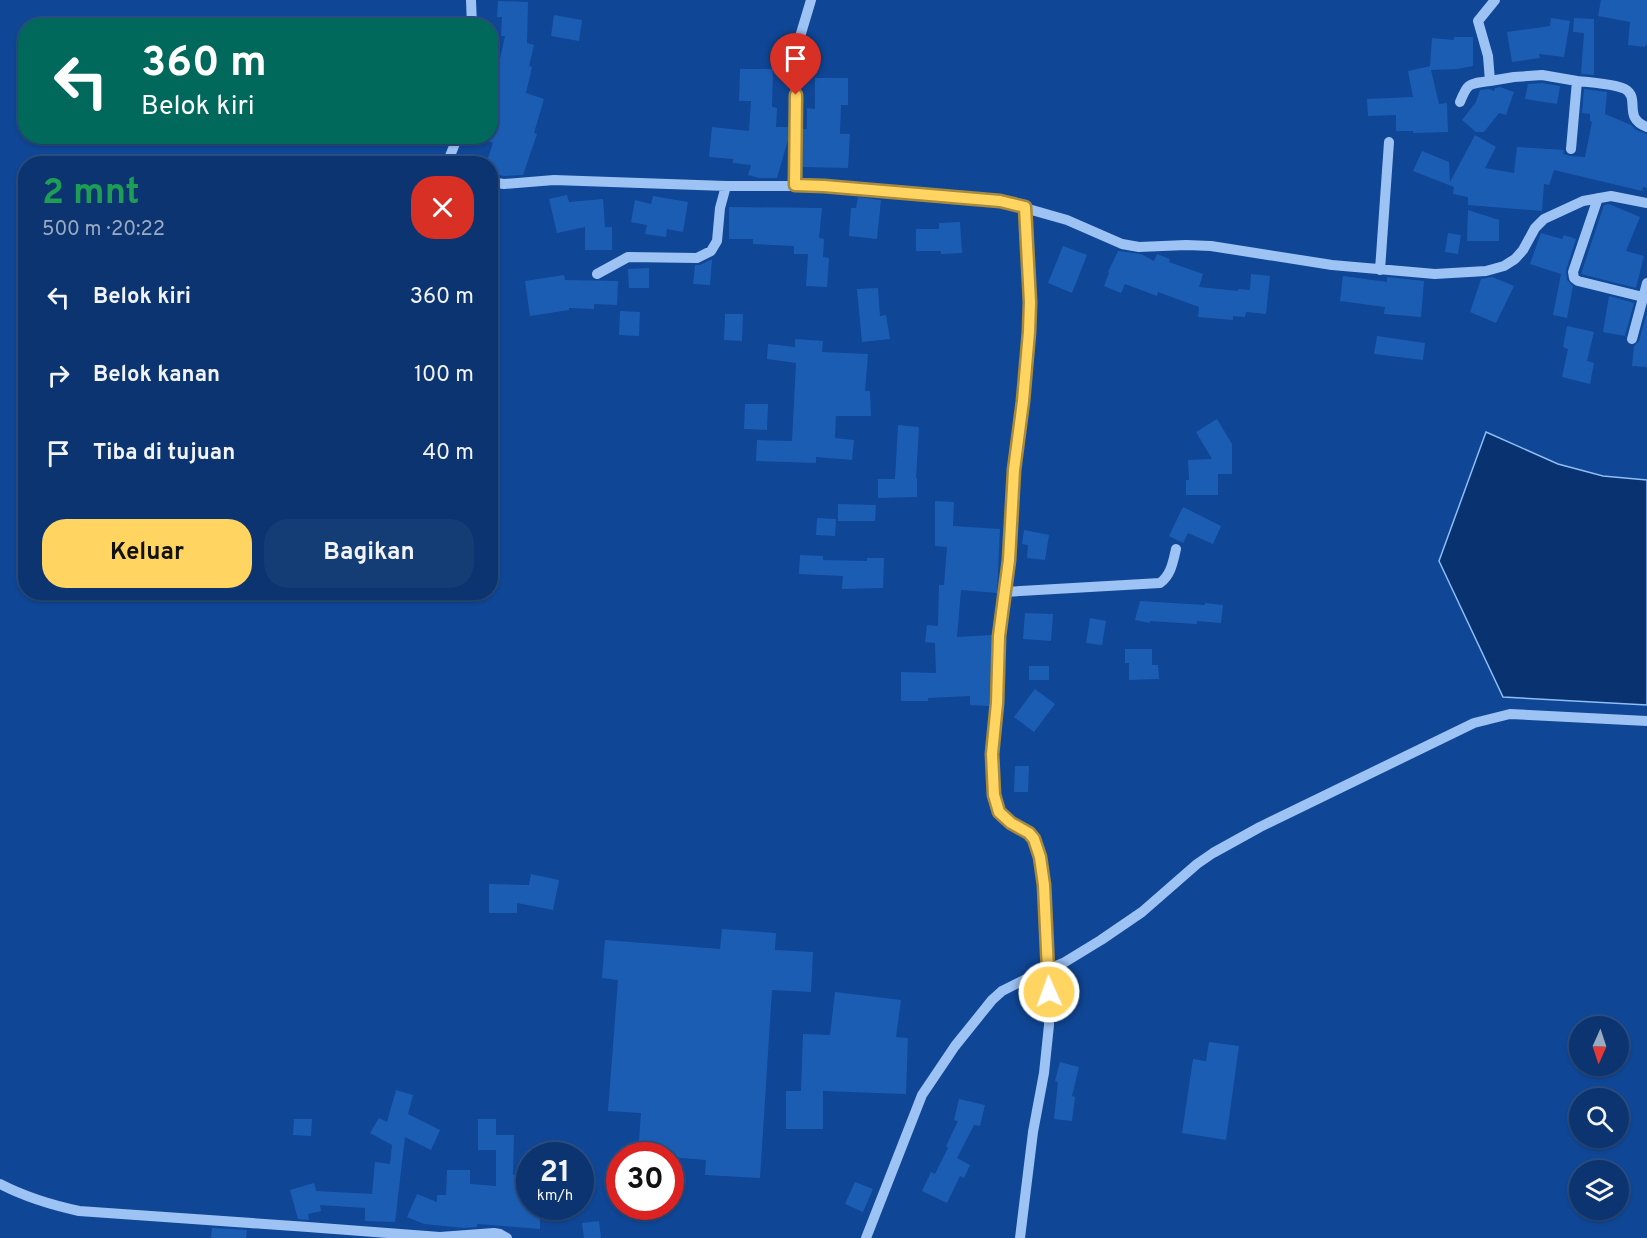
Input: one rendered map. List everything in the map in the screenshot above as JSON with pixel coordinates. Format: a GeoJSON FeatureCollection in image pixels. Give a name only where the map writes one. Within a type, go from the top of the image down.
{"type":"FeatureCollection","features":[{"type":"Feature","properties":{"kind":"street"},"geometry":{"type":"LineString","coordinates":[[471,0],[472,18]]}},
{"type":"Feature","properties":{"kind":"street"},"geometry":{"type":"LineString","coordinates":[[795,185],[796,50],[811,0]]}},
{"type":"Feature","properties":{"kind":"street"},"geometry":{"type":"LineString","coordinates":[[1490,81],[1488,56],[1478,21],[1495,0]]}},
{"type":"Feature","properties":{"kind":"street"},"geometry":{"type":"LineString","coordinates":[[1460,102],[1471,84],[1542,75],[1623,88],[1631,96],[1634,118],[1639,124],[1647,127]]}},
{"type":"Feature","properties":{"kind":"street"},"geometry":{"type":"LineString","coordinates":[[1571,149],[1577,81]]}},
{"type":"Feature","properties":{"kind":"street"},"geometry":{"type":"LineString","coordinates":[[1380,270],[1389,142]]}},
{"type":"Feature","properties":{"kind":"street"},"geometry":{"type":"LineString","coordinates":[[498,183],[554,180],[726,186],[824,186],[1000,201],[1067,220],[1122,244],[1138,247],[1211,246],[1332,265],[1435,274],[1486,271],[1504,266],[1523,250],[1535,228],[1544,219],[1577,203],[1611,196],[1647,203]]}},
{"type":"Feature","properties":{"kind":"street"},"geometry":{"type":"LineString","coordinates":[[597,274],[628,257],[697,258],[711,251],[717,241],[720,208],[726,186]]}},
{"type":"Feature","properties":{"kind":"street"},"geometry":{"type":"LineString","coordinates":[[1598,198],[1573,272],[1574,278],[1578,281],[1643,297]]}},
{"type":"Feature","properties":{"kind":"street"},"geometry":{"type":"LineString","coordinates":[[1020,1238],[1033,1132],[1044,1073],[1050,1006],[1044,885],[1038,847],[1034,839],[999,812],[994,795],[992,754],[997,703],[999,636],[1009,560],[1014,470],[1029,332],[1030,302],[1025,207]]}},
{"type":"Feature","properties":{"kind":"street"},"geometry":{"type":"LineString","coordinates":[[1632,339],[1647,283]]}},
{"type":"Feature","properties":{"kind":"street"},"geometry":{"type":"LineString","coordinates":[[1005,592],[1160,584],[1166,579],[1176,549]]}},
{"type":"Feature","properties":{"kind":"street"},"geometry":{"type":"LineString","coordinates":[[866,1238],[922,1095],[979,1016],[1002,991],[1065,962],[1101,940],[1136,916],[1189,870],[1213,853],[1260,826],[1474,723],[1510,714],[1647,721]]}},
{"type":"Feature","properties":{"kind":"street"},"geometry":{"type":"LineString","coordinates":[[0,1184],[17,1193],[46,1203],[79,1211],[440,1238],[494,1233],[507,1238]]}},
{"type":"Feature","properties":{"kind":"water"},"geometry":{"type":"Polygon","coordinates":[[[1486,432],[1558,464],[1603,476],[1647,480],[1647,705],[1503,697],[1439,561],[1486,432]]]}},
{"type":"Feature","properties":{"kind":"building"},"geometry":{"type":"Polygon","coordinates":[[[1601,0],[1647,0],[1647,45],[1645,47],[1628,45],[1630,22],[1598,16],[1601,0]]]}},
{"type":"Feature","properties":{"kind":"building"},"geometry":{"type":"Polygon","coordinates":[[[498,1],[528,2],[527,43],[534,45],[526,93],[544,99],[534,133],[537,134],[523,175],[498,175],[498,156],[489,156],[493,144],[498,144],[498,67],[505,36],[501,36],[502,17],[497,17],[498,1]]]}},
{"type":"Feature","properties":{"kind":"building"},"geometry":{"type":"Polygon","coordinates":[[[554,15],[582,20],[579,41],[551,36],[554,15]]]}},
{"type":"Feature","properties":{"kind":"building"},"geometry":{"type":"Polygon","coordinates":[[[1551,18],[1570,21],[1564,57],[1539,54],[1540,58],[1512,62],[1507,32],[1550,26],[1551,18]]]}},
{"type":"Feature","properties":{"kind":"building"},"geometry":{"type":"Polygon","coordinates":[[[1574,18],[1594,19],[1594,75],[1581,74],[1584,33],[1573,32],[1574,18]]]}},
{"type":"Feature","properties":{"kind":"building"},"geometry":{"type":"Polygon","coordinates":[[[1454,37],[1473,37],[1473,66],[1431,70],[1439,104],[1447,103],[1448,132],[1396,131],[1396,115],[1368,116],[1367,99],[1413,97],[1408,71],[1430,66],[1432,38],[1454,40],[1454,37]]]}},
{"type":"Feature","properties":{"kind":"building"},"geometry":{"type":"Polygon","coordinates":[[[740,69],[773,69],[772,107],[777,108],[776,127],[788,127],[788,140],[777,178],[759,178],[748,175],[751,165],[733,163],[733,159],[709,157],[712,127],[749,131],[751,101],[739,101],[740,69]]]}},
{"type":"Feature","properties":{"kind":"building"},"geometry":{"type":"Polygon","coordinates":[[[815,78],[848,78],[848,105],[841,105],[840,134],[850,134],[848,168],[803,167],[803,129],[807,129],[807,108],[815,109],[815,78]]]}},
{"type":"Feature","properties":{"kind":"building"},"geometry":{"type":"Polygon","coordinates":[[[1542,83],[1560,86],[1557,104],[1525,99],[1528,84],[1542,83]]]}},
{"type":"Feature","properties":{"kind":"building"},"geometry":{"type":"Polygon","coordinates":[[[1500,87],[1514,92],[1506,115],[1499,113],[1484,132],[1476,132],[1462,120],[1476,102],[1480,90],[1494,91],[1495,88],[1500,87]]]}},
{"type":"Feature","properties":{"kind":"building"},"geometry":{"type":"Polygon","coordinates":[[[1584,89],[1607,92],[1605,114],[1647,134],[1647,188],[1643,187],[1642,191],[1554,170],[1549,185],[1544,184],[1542,211],[1468,205],[1468,197],[1453,194],[1454,187],[1413,171],[1422,151],[1449,162],[1450,182],[1475,135],[1496,147],[1485,168],[1514,173],[1517,147],[1564,150],[1563,154],[1585,157],[1592,122],[1590,114],[1582,113],[1584,89]]]}},
{"type":"Feature","properties":{"kind":"building"},"geometry":{"type":"Polygon","coordinates":[[[567,195],[569,202],[603,199],[605,227],[612,227],[612,250],[585,250],[585,227],[557,233],[549,199],[567,195]]]}},
{"type":"Feature","properties":{"kind":"building"},"geometry":{"type":"Polygon","coordinates":[[[653,196],[688,202],[683,232],[667,229],[666,237],[645,234],[647,225],[631,222],[635,200],[651,204],[653,196]]]}},
{"type":"Feature","properties":{"kind":"building"},"geometry":{"type":"Polygon","coordinates":[[[858,197],[881,200],[877,239],[849,236],[851,208],[856,208],[858,197]]]}},
{"type":"Feature","properties":{"kind":"building"},"geometry":{"type":"Polygon","coordinates":[[[1609,204],[1640,217],[1626,251],[1644,256],[1636,288],[1581,274],[1604,205],[1609,204]]]}},
{"type":"Feature","properties":{"kind":"building"},"geometry":{"type":"Polygon","coordinates":[[[729,207],[822,208],[819,238],[824,239],[823,257],[829,258],[827,287],[806,286],[808,254],[794,254],[794,246],[753,244],[753,239],[729,239],[729,207]]]}},
{"type":"Feature","properties":{"kind":"building"},"geometry":{"type":"Polygon","coordinates":[[[1468,210],[1499,220],[1499,241],[1467,241],[1468,210]]]}},
{"type":"Feature","properties":{"kind":"building"},"geometry":{"type":"Polygon","coordinates":[[[960,222],[962,253],[941,254],[941,251],[916,251],[916,229],[939,229],[939,223],[960,222]]]}},
{"type":"Feature","properties":{"kind":"building"},"geometry":{"type":"Polygon","coordinates":[[[1448,233],[1461,235],[1458,254],[1445,252],[1448,233]]]}},
{"type":"Feature","properties":{"kind":"building"},"geometry":{"type":"Polygon","coordinates":[[[1541,233],[1562,239],[1564,235],[1576,239],[1566,270],[1567,280],[1573,286],[1567,318],[1553,315],[1561,274],[1530,264],[1541,233]]]}},
{"type":"Feature","properties":{"kind":"building"},"geometry":{"type":"Polygon","coordinates":[[[1063,246],[1087,255],[1072,293],[1048,283],[1063,246]]]}},
{"type":"Feature","properties":{"kind":"building"},"geometry":{"type":"Polygon","coordinates":[[[1118,251],[1141,254],[1154,261],[1157,254],[1170,259],[1169,262],[1203,274],[1199,287],[1250,290],[1251,274],[1270,276],[1266,314],[1246,312],[1245,317],[1233,316],[1233,320],[1198,317],[1199,307],[1158,292],[1157,296],[1125,284],[1121,293],[1104,286],[1118,251]]]}},
{"type":"Feature","properties":{"kind":"building"},"geometry":{"type":"Polygon","coordinates":[[[712,260],[710,285],[693,284],[695,265],[712,260]]]}},
{"type":"Feature","properties":{"kind":"building"},"geometry":{"type":"Polygon","coordinates":[[[649,268],[649,288],[629,288],[628,269],[649,268]]]}},
{"type":"Feature","properties":{"kind":"building"},"geometry":{"type":"Polygon","coordinates":[[[564,275],[565,280],[618,281],[617,305],[594,304],[594,309],[569,308],[569,310],[530,316],[525,281],[564,275]]]}},
{"type":"Feature","properties":{"kind":"building"},"geometry":{"type":"Polygon","coordinates":[[[1343,276],[1387,282],[1387,277],[1424,281],[1421,317],[1384,314],[1385,307],[1340,301],[1343,276]]]}},
{"type":"Feature","properties":{"kind":"building"},"geometry":{"type":"Polygon","coordinates":[[[1492,277],[1514,286],[1496,323],[1470,312],[1481,279],[1492,277]]]}},
{"type":"Feature","properties":{"kind":"building"},"geometry":{"type":"Polygon","coordinates":[[[878,288],[880,316],[886,315],[890,339],[862,342],[857,289],[878,288]]]}},
{"type":"Feature","properties":{"kind":"building"},"geometry":{"type":"Polygon","coordinates":[[[1609,296],[1634,303],[1625,336],[1603,332],[1609,296]]]}},
{"type":"Feature","properties":{"kind":"building"},"geometry":{"type":"Polygon","coordinates":[[[620,311],[640,312],[639,336],[619,335],[620,311]]]}},
{"type":"Feature","properties":{"kind":"building"},"geometry":{"type":"Polygon","coordinates":[[[1647,312],[1647,367],[1632,366],[1634,346],[1639,341],[1647,312]]]}},
{"type":"Feature","properties":{"kind":"building"},"geometry":{"type":"Polygon","coordinates":[[[725,314],[743,314],[742,341],[724,340],[725,314]]]}},
{"type":"Feature","properties":{"kind":"building"},"geometry":{"type":"Polygon","coordinates":[[[1567,326],[1594,332],[1587,361],[1594,363],[1590,384],[1562,377],[1568,349],[1563,347],[1567,326]]]}},
{"type":"Feature","properties":{"kind":"building"},"geometry":{"type":"Polygon","coordinates":[[[1377,336],[1425,343],[1423,360],[1374,354],[1377,336]]]}},
{"type":"Feature","properties":{"kind":"building"},"geometry":{"type":"Polygon","coordinates":[[[795,339],[823,341],[822,352],[868,354],[865,391],[870,391],[871,416],[836,416],[835,438],[854,440],[852,460],[816,457],[816,463],[756,461],[757,440],[792,441],[796,363],[767,359],[768,344],[795,347],[795,339]]]}},
{"type":"Feature","properties":{"kind":"building"},"geometry":{"type":"Polygon","coordinates":[[[745,404],[768,404],[767,430],[744,429],[745,404]]]}},
{"type":"Feature","properties":{"kind":"building"},"geometry":{"type":"Polygon","coordinates":[[[1217,419],[1232,444],[1232,474],[1218,474],[1218,495],[1186,495],[1186,480],[1189,480],[1188,460],[1212,459],[1196,432],[1217,419]]]}},
{"type":"Feature","properties":{"kind":"building"},"geometry":{"type":"Polygon","coordinates":[[[898,425],[919,427],[917,497],[878,498],[878,479],[895,479],[898,425]]]}},
{"type":"Feature","properties":{"kind":"building"},"geometry":{"type":"Polygon","coordinates":[[[935,501],[954,502],[953,526],[1000,529],[997,593],[961,590],[957,637],[992,635],[989,706],[970,705],[970,696],[928,698],[928,701],[901,701],[901,672],[936,673],[935,643],[925,642],[927,625],[938,626],[939,585],[944,585],[947,547],[935,546],[935,501]]]}},
{"type":"Feature","properties":{"kind":"building"},"geometry":{"type":"Polygon","coordinates":[[[838,504],[876,505],[875,521],[838,521],[838,504]]]}},
{"type":"Feature","properties":{"kind":"building"},"geometry":{"type":"Polygon","coordinates":[[[1183,507],[1221,526],[1213,544],[1188,533],[1183,543],[1169,536],[1183,507]]]}},
{"type":"Feature","properties":{"kind":"building"},"geometry":{"type":"Polygon","coordinates":[[[817,518],[836,519],[835,536],[816,535],[817,518]]]}},
{"type":"Feature","properties":{"kind":"building"},"geometry":{"type":"Polygon","coordinates":[[[1024,530],[1049,535],[1045,560],[1027,558],[1028,545],[1022,544],[1024,530]]]}},
{"type":"Feature","properties":{"kind":"building"},"geometry":{"type":"Polygon","coordinates":[[[800,555],[823,556],[823,560],[867,561],[867,558],[884,558],[883,588],[842,589],[843,576],[799,574],[800,555]]]}},
{"type":"Feature","properties":{"kind":"building"},"geometry":{"type":"Polygon","coordinates":[[[1140,601],[1223,605],[1221,623],[1150,621],[1150,623],[1135,620],[1140,601]]]}},
{"type":"Feature","properties":{"kind":"building"},"geometry":{"type":"Polygon","coordinates":[[[1025,613],[1053,614],[1051,641],[1023,639],[1025,613]]]}},
{"type":"Feature","properties":{"kind":"building"},"geometry":{"type":"Polygon","coordinates":[[[1090,618],[1106,621],[1102,645],[1086,643],[1090,618]]]}},
{"type":"Feature","properties":{"kind":"building"},"geometry":{"type":"Polygon","coordinates":[[[1125,649],[1152,649],[1152,665],[1158,665],[1159,679],[1129,680],[1129,663],[1125,663],[1125,649]]]}},
{"type":"Feature","properties":{"kind":"building"},"geometry":{"type":"Polygon","coordinates":[[[1029,666],[1049,666],[1049,680],[1029,680],[1029,666]]]}},
{"type":"Feature","properties":{"kind":"building"},"geometry":{"type":"Polygon","coordinates":[[[1035,689],[1055,704],[1034,732],[1014,717],[1035,689]]]}},
{"type":"Feature","properties":{"kind":"building"},"geometry":{"type":"Polygon","coordinates":[[[1015,766],[1029,766],[1028,792],[1014,792],[1015,766]]]}},
{"type":"Feature","properties":{"kind":"building"},"geometry":{"type":"Polygon","coordinates":[[[531,874],[559,880],[553,910],[517,903],[517,913],[489,913],[489,884],[529,885],[531,874]]]}},
{"type":"Feature","properties":{"kind":"building"},"geometry":{"type":"Polygon","coordinates":[[[722,929],[776,933],[775,950],[813,952],[811,992],[772,990],[760,1178],[705,1175],[706,1160],[684,1158],[684,1142],[639,1142],[641,1113],[608,1111],[618,980],[602,978],[605,940],[720,949],[722,929]]]}},
{"type":"Feature","properties":{"kind":"building"},"geometry":{"type":"Polygon","coordinates":[[[835,992],[901,1000],[896,1037],[908,1038],[906,1094],[823,1091],[823,1129],[786,1129],[786,1091],[801,1091],[803,1034],[830,1035],[835,992]]]}},
{"type":"Feature","properties":{"kind":"building"},"geometry":{"type":"Polygon","coordinates":[[[1209,1042],[1239,1046],[1226,1140],[1182,1133],[1193,1059],[1206,1061],[1209,1042]]]}},
{"type":"Feature","properties":{"kind":"building"},"geometry":{"type":"Polygon","coordinates":[[[1060,1062],[1079,1067],[1072,1096],[1075,1097],[1072,1121],[1054,1119],[1058,1082],[1055,1081],[1060,1062]]]}},
{"type":"Feature","properties":{"kind":"building"},"geometry":{"type":"Polygon","coordinates":[[[396,1090],[413,1095],[408,1114],[440,1130],[431,1150],[405,1137],[395,1222],[365,1221],[365,1208],[320,1205],[321,1211],[308,1214],[309,1220],[298,1219],[290,1190],[314,1183],[316,1191],[372,1194],[375,1162],[390,1164],[392,1145],[370,1133],[379,1118],[387,1122],[396,1090]]]}},
{"type":"Feature","properties":{"kind":"building"},"geometry":{"type":"Polygon","coordinates":[[[959,1099],[985,1105],[980,1126],[974,1125],[957,1158],[970,1165],[964,1178],[960,1176],[947,1203],[922,1191],[931,1172],[935,1174],[948,1148],[946,1146],[958,1121],[954,1120],[959,1099]]]}},
{"type":"Feature","properties":{"kind":"building"},"geometry":{"type":"Polygon","coordinates":[[[294,1119],[312,1119],[311,1136],[293,1135],[294,1119]]]}},
{"type":"Feature","properties":{"kind":"building"},"geometry":{"type":"Polygon","coordinates":[[[478,1119],[496,1119],[496,1135],[514,1135],[513,1175],[516,1175],[516,1220],[540,1220],[540,1229],[477,1224],[477,1227],[464,1228],[424,1224],[407,1217],[417,1194],[437,1202],[437,1195],[446,1195],[447,1170],[470,1170],[470,1184],[496,1186],[496,1150],[478,1150],[478,1119]]]}},
{"type":"Feature","properties":{"kind":"building"},"geometry":{"type":"Polygon","coordinates":[[[855,1182],[873,1189],[863,1212],[845,1204],[855,1182]]]}},
{"type":"Feature","properties":{"kind":"building"},"geometry":{"type":"Polygon","coordinates":[[[599,1221],[601,1238],[584,1238],[582,1223],[599,1221]]]}},
{"type":"Feature","properties":{"kind":"building"},"geometry":{"type":"Polygon","coordinates":[[[212,1228],[247,1230],[246,1238],[211,1238],[212,1228]]]}},
{"type":"Feature","properties":{"kind":"route"},"geometry":{"type":"LineString","coordinates":[[796,95],[795,185],[1000,201],[1025,207],[1030,302],[1029,332],[1014,470],[1009,560],[999,636],[992,775],[999,812],[1005,819],[1029,833],[1038,847],[1044,885],[1049,992]]}}]}
